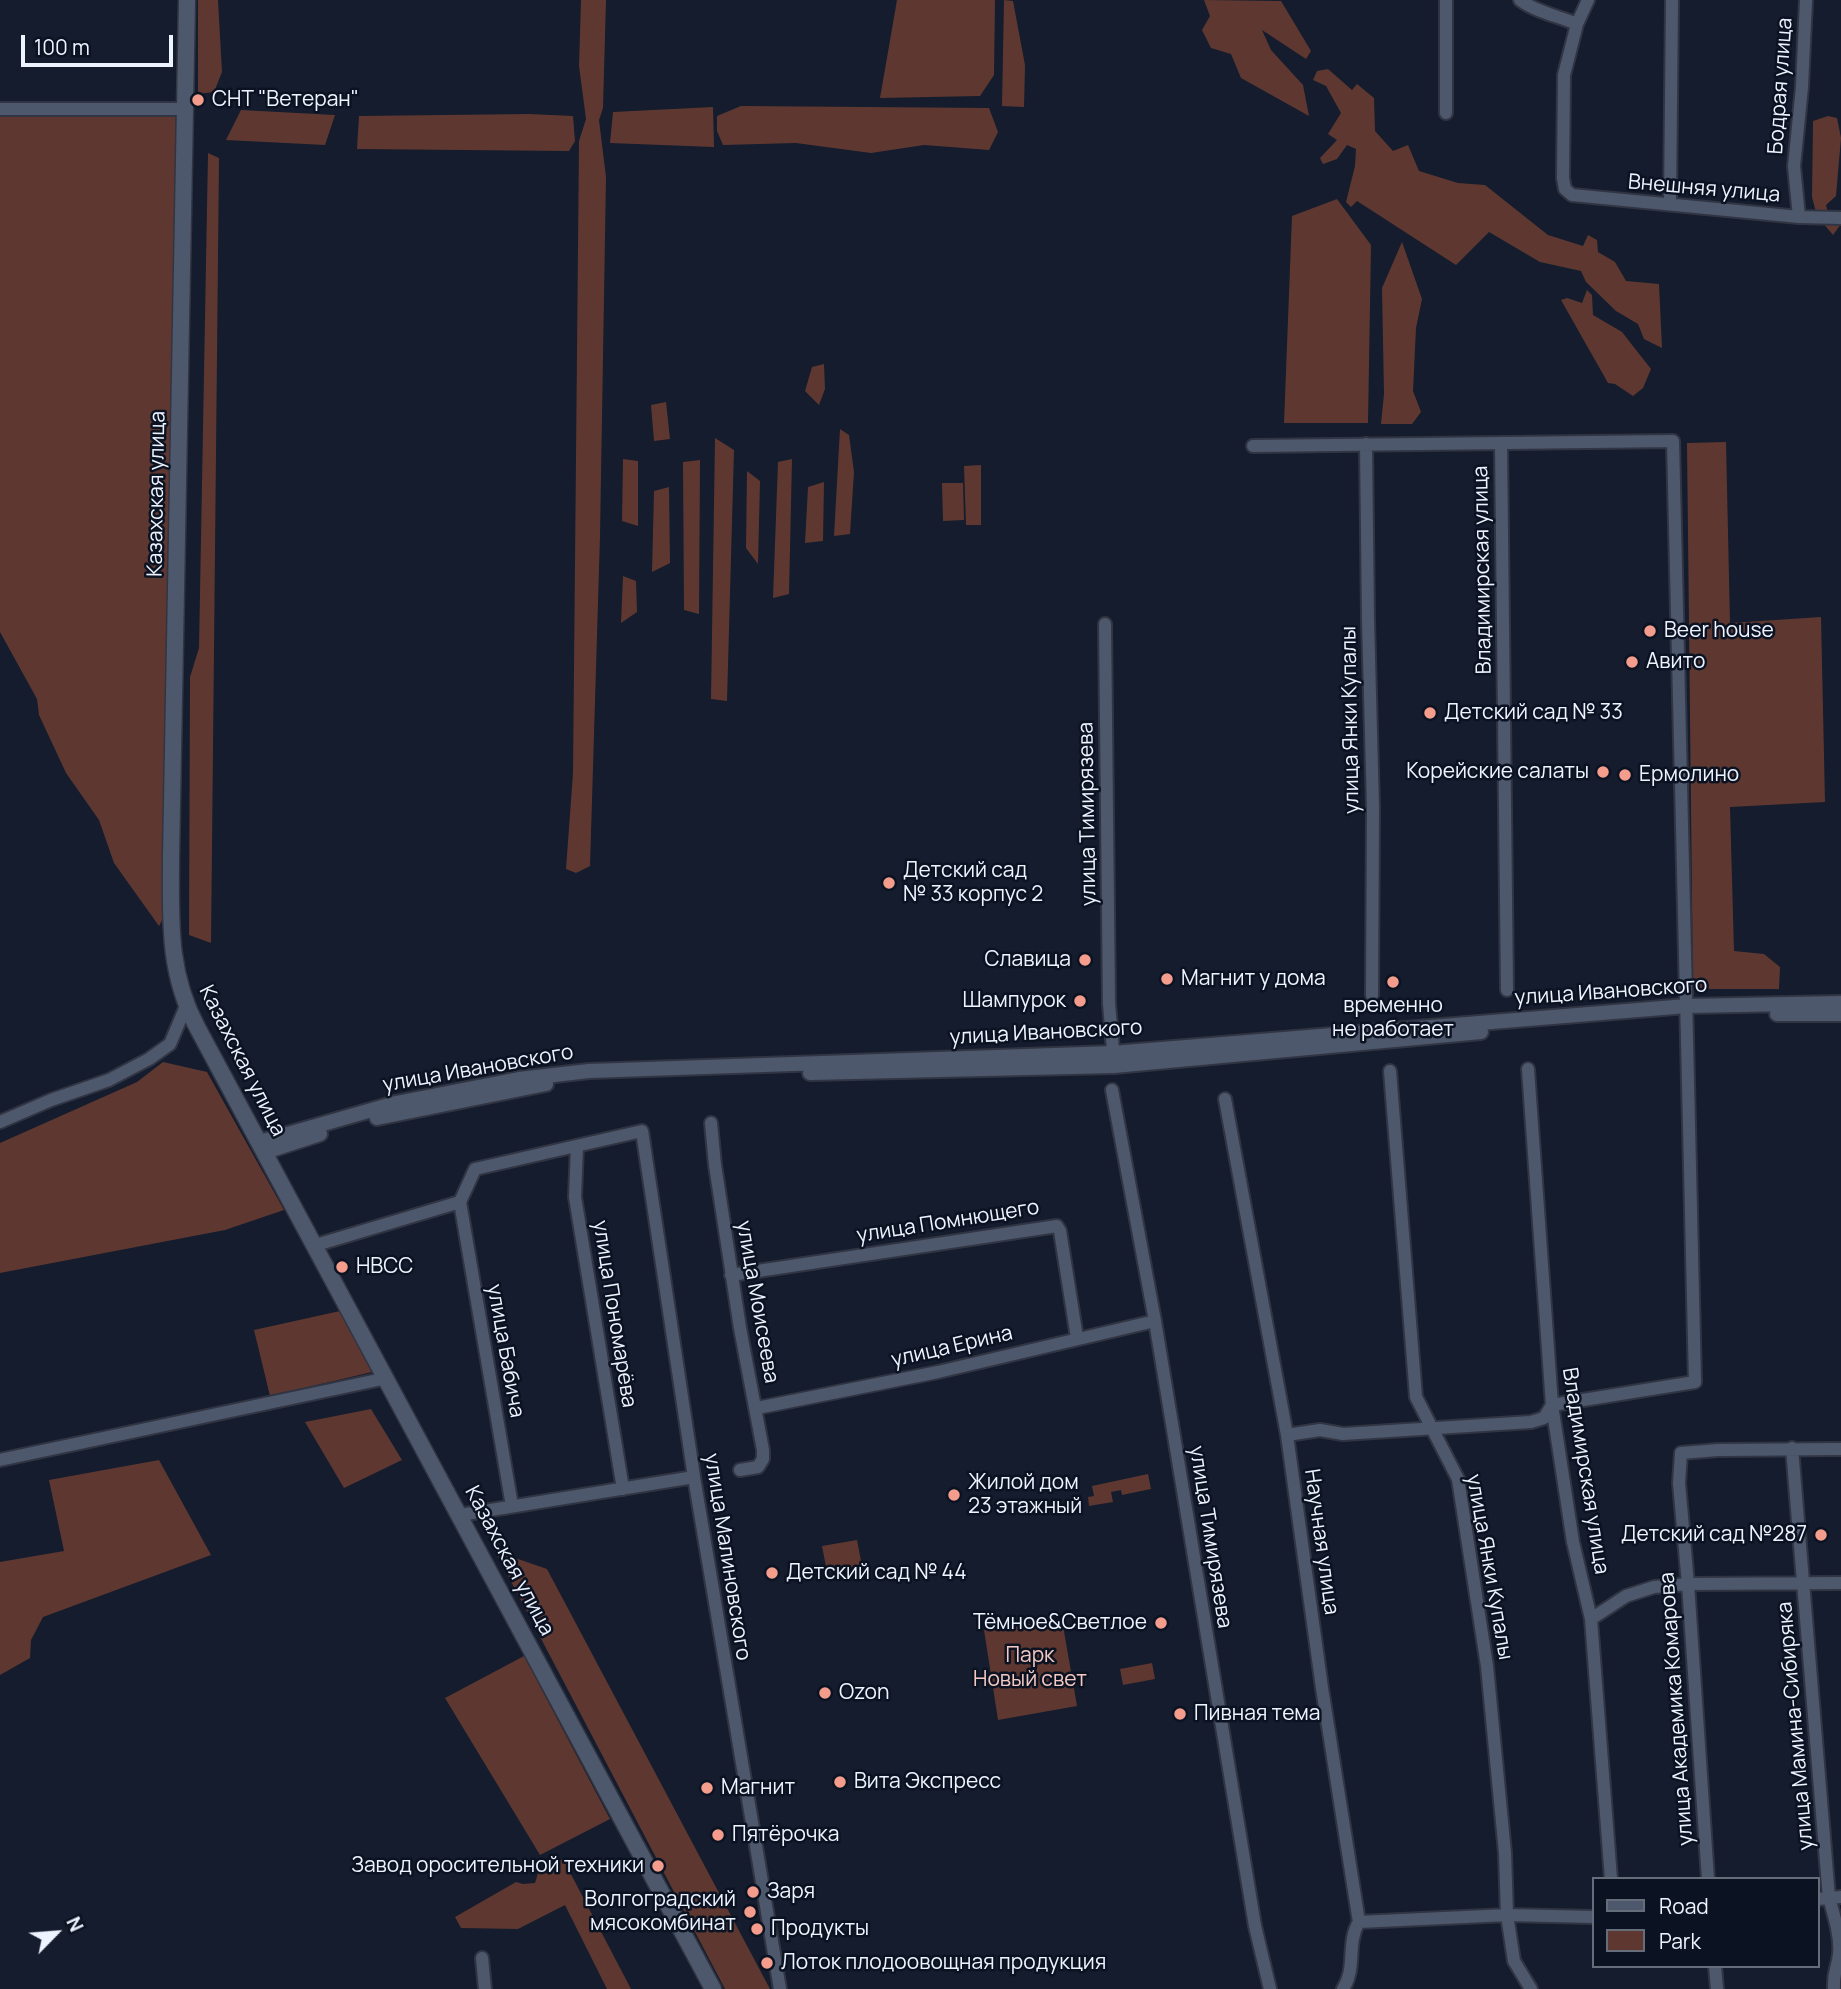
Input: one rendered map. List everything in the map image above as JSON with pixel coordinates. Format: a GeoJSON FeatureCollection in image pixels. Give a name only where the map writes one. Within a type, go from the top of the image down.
{"type":"FeatureCollection","features":[{"type":"Feature","properties":{"kind":"main road","name":"Казахская улица"},"geometry":{"type":"LineString","coordinates":[[187,0],[171,935],[176,975],[186,1006],[713,1989]]}},
{"type":"Feature","properties":{"kind":"street"},"geometry":{"type":"LineString","coordinates":[[1446,0],[1446,113]]}},
{"type":"Feature","properties":{"kind":"street"},"geometry":{"type":"LineString","coordinates":[[1520,0],[1533,9],[1577,24],[1588,0]]}},
{"type":"Feature","properties":{"kind":"street"},"geometry":{"type":"LineString","coordinates":[[1670,204],[1672,0]]}},
{"type":"Feature","properties":{"kind":"street","name":"Бодрая улица"},"geometry":{"type":"LineString","coordinates":[[1799,217],[1794,166],[1802,87],[1806,0]]}},
{"type":"Feature","properties":{"kind":"street","name":"Внешняя улица"},"geometry":{"type":"LineString","coordinates":[[1577,24],[1564,75],[1563,178],[1565,189],[1572,195],[1799,217],[1841,218]]}},
{"type":"Feature","properties":{"kind":"street"},"geometry":{"type":"LineString","coordinates":[[0,109],[185,110]]}},
{"type":"Feature","properties":{"kind":"street"},"geometry":{"type":"LineString","coordinates":[[1253,446],[1673,441],[1695,1382],[1552,1405],[1544,1418],[1531,1422],[1343,1434],[1320,1430],[1287,1434]]}},
{"type":"Feature","properties":{"kind":"street","name":"Владимирская улица"},"geometry":{"type":"LineString","coordinates":[[1501,443],[1507,990]]}},
{"type":"Feature","properties":{"kind":"street","name":"улица Янки Купалы"},"geometry":{"type":"LineString","coordinates":[[1366,444],[1373,808],[1372,995]]}},
{"type":"Feature","properties":{"kind":"street","name":"улица Тимирязева"},"geometry":{"type":"LineString","coordinates":[[1105,624],[1109,1004],[1114,1060]]}},
{"type":"Feature","properties":{"kind":"street","name":"улица Ивановского"},"geometry":{"type":"LineString","coordinates":[[262,1147],[362,1121],[591,1078],[1114,1060],[1687,1010],[1841,1003]]}},
{"type":"Feature","properties":{"kind":"street"},"geometry":{"type":"LineString","coordinates":[[0,1122],[51,1100],[109,1080],[149,1059],[170,1044],[186,1006]]}},
{"type":"Feature","properties":{"kind":"street","name":"улица Ивановского"},"geometry":{"type":"LineString","coordinates":[[1687,1010],[1841,1014]]}},
{"type":"Feature","properties":{"kind":"street","name":"Владимирская улица"},"geometry":{"type":"LineString","coordinates":[[1528,1069],[1552,1405],[1573,1542],[1591,1619],[1611,1877]]}},
{"type":"Feature","properties":{"kind":"street","name":"улица Янки Купалы"},"geometry":{"type":"LineString","coordinates":[[1390,1071],[1416,1397],[1458,1479],[1488,1666],[1505,1853],[1507,1914],[1514,1961],[1531,1989]]}},
{"type":"Feature","properties":{"kind":"street","name":"улица Тимирязева"},"geometry":{"type":"LineString","coordinates":[[1111,1090],[1155,1321],[1255,1926],[1270,1989]]}},
{"type":"Feature","properties":{"kind":"street","name":"Научная улица"},"geometry":{"type":"LineString","coordinates":[[1225,1099],[1287,1434],[1322,1688],[1359,1922],[1353,1931],[1351,1977],[1343,1989]]}},
{"type":"Feature","properties":{"kind":"street","name":"улица Моисеева"},"geometry":{"type":"LineString","coordinates":[[711,1123],[732,1275],[757,1408],[763,1459],[758,1466],[740,1470]]}},
{"type":"Feature","properties":{"kind":"street","name":"улица Малиновского"},"geometry":{"type":"LineString","coordinates":[[577,1146],[642,1131],[694,1477],[780,1989]]}},
{"type":"Feature","properties":{"kind":"street"},"geometry":{"type":"LineString","coordinates":[[316,1245],[460,1202],[474,1169],[577,1146]]}},
{"type":"Feature","properties":{"kind":"street","name":"улица Пономарёва"},"geometry":{"type":"LineString","coordinates":[[577,1146],[575,1197],[623,1489]]}},
{"type":"Feature","properties":{"kind":"street","name":"улица Бабича"},"geometry":{"type":"LineString","coordinates":[[460,1202],[512,1506]]}},
{"type":"Feature","properties":{"kind":"street","name":"улица Помнющего"},"geometry":{"type":"LineString","coordinates":[[732,1275],[1057,1226],[1077,1338]]}},
{"type":"Feature","properties":{"kind":"street","name":"улица Ерина"},"geometry":{"type":"LineString","coordinates":[[757,1408],[938,1372],[1155,1321]]}},
{"type":"Feature","properties":{"kind":"street"},"geometry":{"type":"LineString","coordinates":[[0,1460],[387,1378]]}},
{"type":"Feature","properties":{"kind":"street"},"geometry":{"type":"LineString","coordinates":[[1792,1448],[1841,1449]]}},
{"type":"Feature","properties":{"kind":"street","name":"улица Академика Комарова"},"geometry":{"type":"LineString","coordinates":[[1708,1877],[1688,1584],[1678,1483],[1681,1453],[1792,1448]]}},
{"type":"Feature","properties":{"kind":"street","name":"улица Мамина-Сибиряка"},"geometry":{"type":"LineString","coordinates":[[1792,1448],[1829,1898],[1837,1926],[1839,1954],[1833,1973],[1834,1989]]}},
{"type":"Feature","properties":{"kind":"street"},"geometry":{"type":"LineString","coordinates":[[460,1515],[694,1477]]}},
{"type":"Feature","properties":{"kind":"street"},"geometry":{"type":"LineString","coordinates":[[1591,1619],[1626,1596],[1654,1587],[1688,1584],[1841,1583]]}},
{"type":"Feature","properties":{"kind":"street"},"geometry":{"type":"LineString","coordinates":[[1359,1922],[1507,1914],[1592,1917]]}},
{"type":"Feature","properties":{"kind":"street"},"geometry":{"type":"LineString","coordinates":[[482,1958],[485,1989]]}},
{"type":"Feature","properties":{"kind":"street"},"geometry":{"type":"LineString","coordinates":[[1715,1968],[1717,1989]]}},
{"type":"Feature","properties":{"kind":"green space"},"geometry":{"type":"Polygon","coordinates":[[[198,0],[218,0],[222,72],[214,92],[198,94],[198,0]]]}},
{"type":"Feature","properties":{"kind":"green space"},"geometry":{"type":"Polygon","coordinates":[[[581,0],[606,0],[603,108],[599,120],[606,177],[600,536],[590,866],[576,873],[566,869],[573,773],[579,141],[586,119],[579,66],[581,0]]]}},
{"type":"Feature","properties":{"kind":"green space"},"geometry":{"type":"Polygon","coordinates":[[[897,0],[995,0],[994,75],[980,96],[880,98],[897,0]]]}},
{"type":"Feature","properties":{"kind":"green space"},"geometry":{"type":"Polygon","coordinates":[[[1004,0],[1013,1],[1025,65],[1024,107],[1002,106],[1004,0]]]}},
{"type":"Feature","properties":{"kind":"green space"},"geometry":{"type":"Polygon","coordinates":[[[1204,0],[1281,1],[1311,51],[1306,59],[1262,30],[1271,50],[1303,85],[1309,116],[1241,78],[1231,54],[1211,48],[1202,30],[1210,16],[1204,0]]]}},
{"type":"Feature","properties":{"kind":"green space"},"geometry":{"type":"Polygon","coordinates":[[[1328,69],[1352,90],[1357,84],[1374,98],[1375,131],[1393,151],[1408,145],[1419,171],[1458,183],[1485,185],[1548,235],[1583,246],[1588,235],[1597,240],[1598,252],[1615,262],[1626,281],[1659,284],[1662,348],[1644,339],[1638,324],[1616,311],[1586,282],[1581,271],[1540,262],[1489,232],[1456,265],[1357,201],[1351,207],[1346,202],[1355,166],[1356,149],[1347,145],[1337,159],[1323,164],[1320,158],[1337,140],[1328,134],[1341,113],[1326,86],[1313,80],[1317,71],[1328,69]]]}},
{"type":"Feature","properties":{"kind":"green space"},"geometry":{"type":"Polygon","coordinates":[[[741,106],[989,108],[998,132],[989,150],[924,145],[871,153],[796,143],[723,145],[717,131],[717,116],[741,106]]]}},
{"type":"Feature","properties":{"kind":"green space"},"geometry":{"type":"Polygon","coordinates":[[[176,107],[167,911],[159,926],[114,863],[99,820],[66,773],[39,715],[37,699],[0,632],[0,115],[176,107]]]}},
{"type":"Feature","properties":{"kind":"green space"},"geometry":{"type":"Polygon","coordinates":[[[713,107],[714,147],[610,143],[613,112],[713,107]]]}},
{"type":"Feature","properties":{"kind":"green space"},"geometry":{"type":"Polygon","coordinates":[[[241,110],[335,115],[325,145],[226,140],[241,110]]]}},
{"type":"Feature","properties":{"kind":"green space"},"geometry":{"type":"Polygon","coordinates":[[[359,116],[573,116],[575,141],[569,151],[357,149],[359,116]]]}},
{"type":"Feature","properties":{"kind":"green space"},"geometry":{"type":"Polygon","coordinates":[[[1828,116],[1837,118],[1841,138],[1836,196],[1826,205],[1829,217],[1841,224],[1833,235],[1817,216],[1812,197],[1813,121],[1828,116]]]}},
{"type":"Feature","properties":{"kind":"green space"},"geometry":{"type":"Polygon","coordinates":[[[208,153],[219,158],[211,943],[189,935],[190,677],[199,648],[208,153]]]}},
{"type":"Feature","properties":{"kind":"green space"},"geometry":{"type":"Polygon","coordinates":[[[1337,199],[1371,245],[1368,423],[1284,423],[1292,216],[1337,199]]]}},
{"type":"Feature","properties":{"kind":"green space"},"geometry":{"type":"Polygon","coordinates":[[[1402,242],[1422,299],[1416,328],[1413,391],[1421,412],[1412,424],[1381,424],[1384,394],[1382,288],[1402,242]]]}},
{"type":"Feature","properties":{"kind":"green space"},"geometry":{"type":"Polygon","coordinates":[[[1587,290],[1592,295],[1593,315],[1622,332],[1651,369],[1643,388],[1633,396],[1615,384],[1608,383],[1561,300],[1567,298],[1582,303],[1587,290]]]}},
{"type":"Feature","properties":{"kind":"green space"},"geometry":{"type":"Polygon","coordinates":[[[824,364],[825,389],[819,405],[805,391],[812,367],[824,364]]]}},
{"type":"Feature","properties":{"kind":"green space"},"geometry":{"type":"Polygon","coordinates":[[[666,402],[670,439],[654,441],[651,405],[666,402]]]}},
{"type":"Feature","properties":{"kind":"green space"},"geometry":{"type":"Polygon","coordinates":[[[840,429],[849,435],[854,472],[850,534],[834,536],[840,429]]]}},
{"type":"Feature","properties":{"kind":"green space"},"geometry":{"type":"Polygon","coordinates":[[[715,438],[734,450],[727,701],[711,699],[715,438]]]}},
{"type":"Feature","properties":{"kind":"green space"},"geometry":{"type":"Polygon","coordinates":[[[1726,442],[1730,623],[1821,617],[1825,802],[1730,807],[1734,951],[1764,954],[1780,967],[1779,989],[1693,989],[1687,443],[1726,442]]]}},
{"type":"Feature","properties":{"kind":"green space"},"geometry":{"type":"Polygon","coordinates":[[[623,459],[638,461],[638,526],[622,521],[623,459]]]}},
{"type":"Feature","properties":{"kind":"green space"},"geometry":{"type":"Polygon","coordinates":[[[792,459],[789,594],[773,598],[778,462],[792,459]]]}},
{"type":"Feature","properties":{"kind":"green space"},"geometry":{"type":"Polygon","coordinates":[[[700,460],[699,614],[684,610],[683,462],[700,460]]]}},
{"type":"Feature","properties":{"kind":"green space"},"geometry":{"type":"Polygon","coordinates":[[[981,465],[981,525],[966,525],[964,466],[981,465]]]}},
{"type":"Feature","properties":{"kind":"green space"},"geometry":{"type":"Polygon","coordinates":[[[747,471],[760,481],[758,564],[746,548],[747,471]]]}},
{"type":"Feature","properties":{"kind":"green space"},"geometry":{"type":"Polygon","coordinates":[[[824,482],[823,541],[805,543],[808,487],[824,482]]]}},
{"type":"Feature","properties":{"kind":"green space"},"geometry":{"type":"Polygon","coordinates":[[[942,483],[963,483],[964,520],[943,521],[942,483]]]}},
{"type":"Feature","properties":{"kind":"green space"},"geometry":{"type":"Polygon","coordinates":[[[669,487],[670,563],[652,572],[654,491],[669,487]]]}},
{"type":"Feature","properties":{"kind":"green space"},"geometry":{"type":"Polygon","coordinates":[[[623,576],[636,581],[637,612],[621,623],[623,576]]]}},
{"type":"Feature","properties":{"kind":"green space"},"geometry":{"type":"Polygon","coordinates":[[[163,1062],[207,1072],[284,1210],[225,1230],[0,1273],[0,1143],[137,1082],[163,1062]]]}},
{"type":"Feature","properties":{"kind":"green space"},"geometry":{"type":"Polygon","coordinates":[[[340,1311],[372,1372],[270,1396],[254,1330],[340,1311]]]}},
{"type":"Feature","properties":{"kind":"green space"},"geometry":{"type":"Polygon","coordinates":[[[371,1409],[402,1460],[344,1488],[305,1422],[371,1409]]]}},
{"type":"Feature","properties":{"kind":"green space"},"geometry":{"type":"Polygon","coordinates":[[[159,1460],[211,1555],[43,1617],[31,1640],[30,1658],[0,1675],[0,1562],[64,1551],[49,1480],[159,1460]]]}},
{"type":"Feature","properties":{"kind":"green space"},"geometry":{"type":"Polygon","coordinates":[[[1148,1474],[1151,1489],[1122,1495],[1121,1490],[1111,1492],[1113,1502],[1089,1506],[1088,1497],[1094,1496],[1092,1486],[1148,1474]]]}},
{"type":"Feature","properties":{"kind":"green space"},"geometry":{"type":"Polygon","coordinates":[[[857,1540],[862,1566],[827,1572],[822,1546],[857,1540]]]}},
{"type":"Feature","properties":{"kind":"green space"},"geometry":{"type":"Polygon","coordinates":[[[495,1551],[547,1569],[770,1989],[725,1989],[495,1551]]]}},
{"type":"Feature","properties":{"kind":"green space","name":"Парк Новый свет"},"geometry":{"type":"Polygon","coordinates":[[[1062,1620],[1077,1706],[998,1720],[984,1630],[1062,1620]]]}},
{"type":"Feature","properties":{"kind":"green space"},"geometry":{"type":"Polygon","coordinates":[[[524,1656],[610,1819],[540,1855],[445,1698],[524,1656]]]}},
{"type":"Feature","properties":{"kind":"green space"},"geometry":{"type":"Polygon","coordinates":[[[1152,1663],[1155,1679],[1123,1685],[1120,1669],[1152,1663]]]}},
{"type":"Feature","properties":{"kind":"green space"},"geometry":{"type":"Polygon","coordinates":[[[563,1859],[631,1989],[607,1989],[565,1905],[518,1929],[461,1928],[455,1917],[516,1882],[535,1883],[539,1870],[563,1859]]]}},
{"type":"Feature","properties":{"kind":"place","name":"СНТ \"Ветеран\""},"geometry":{"type":"Point","coordinates":[198,100]}},
{"type":"Feature","properties":{"kind":"place","name":"Beer house"},"geometry":{"type":"Point","coordinates":[1650,631]}},
{"type":"Feature","properties":{"kind":"place","name":"Авито"},"geometry":{"type":"Point","coordinates":[1632,662]}},
{"type":"Feature","properties":{"kind":"place","name":"Детский сад № 33"},"geometry":{"type":"Point","coordinates":[1430,713]}},
{"type":"Feature","properties":{"kind":"place","name":"Корейские салаты"},"geometry":{"type":"Point","coordinates":[1603,772]}},
{"type":"Feature","properties":{"kind":"place","name":"Ермолино"},"geometry":{"type":"Point","coordinates":[1625,775]}},
{"type":"Feature","properties":{"kind":"place","name":"Детский сад № 33 корпус 2"},"geometry":{"type":"Point","coordinates":[889,883]}},
{"type":"Feature","properties":{"kind":"place","name":"Славица"},"geometry":{"type":"Point","coordinates":[1085,960]}},
{"type":"Feature","properties":{"kind":"place","name":"Магнит у дома"},"geometry":{"type":"Point","coordinates":[1167,979]}},
{"type":"Feature","properties":{"kind":"place","name":"временно не работает"},"geometry":{"type":"Point","coordinates":[1393,982]}},
{"type":"Feature","properties":{"kind":"place","name":"Шампурок"},"geometry":{"type":"Point","coordinates":[1080,1001]}},
{"type":"Feature","properties":{"kind":"place","name":"НВСС"},"geometry":{"type":"Point","coordinates":[342,1267]}},
{"type":"Feature","properties":{"kind":"place","name":"Жилой дом 23 этажный"},"geometry":{"type":"Point","coordinates":[954,1495]}},
{"type":"Feature","properties":{"kind":"place","name":"Детский сад №287"},"geometry":{"type":"Point","coordinates":[1821,1535]}},
{"type":"Feature","properties":{"kind":"place","name":"Детский сад № 44"},"geometry":{"type":"Point","coordinates":[772,1573]}},
{"type":"Feature","properties":{"kind":"place","name":"Тёмное&Светлое"},"geometry":{"type":"Point","coordinates":[1161,1623]}},
{"type":"Feature","properties":{"kind":"place","name":"Ozon"},"geometry":{"type":"Point","coordinates":[825,1693]}},
{"type":"Feature","properties":{"kind":"place","name":"Пивная тема"},"geometry":{"type":"Point","coordinates":[1180,1714]}},
{"type":"Feature","properties":{"kind":"place","name":"Вита Экспресс"},"geometry":{"type":"Point","coordinates":[840,1782]}},
{"type":"Feature","properties":{"kind":"place","name":"Магнит"},"geometry":{"type":"Point","coordinates":[707,1788]}},
{"type":"Feature","properties":{"kind":"place","name":"Пятёрочка"},"geometry":{"type":"Point","coordinates":[718,1835]}},
{"type":"Feature","properties":{"kind":"place","name":"Завод оросительной техники"},"geometry":{"type":"Point","coordinates":[658,1866]}},
{"type":"Feature","properties":{"kind":"place","name":"Заря"},"geometry":{"type":"Point","coordinates":[753,1892]}},
{"type":"Feature","properties":{"kind":"place","name":"Волгоградский мясокомбинат"},"geometry":{"type":"Point","coordinates":[750,1912]}},
{"type":"Feature","properties":{"kind":"place","name":"Продукты"},"geometry":{"type":"Point","coordinates":[757,1929]}},
{"type":"Feature","properties":{"kind":"place","name":"Лоток плодоовощная продукция"},"geometry":{"type":"Point","coordinates":[767,1963]}}]}
